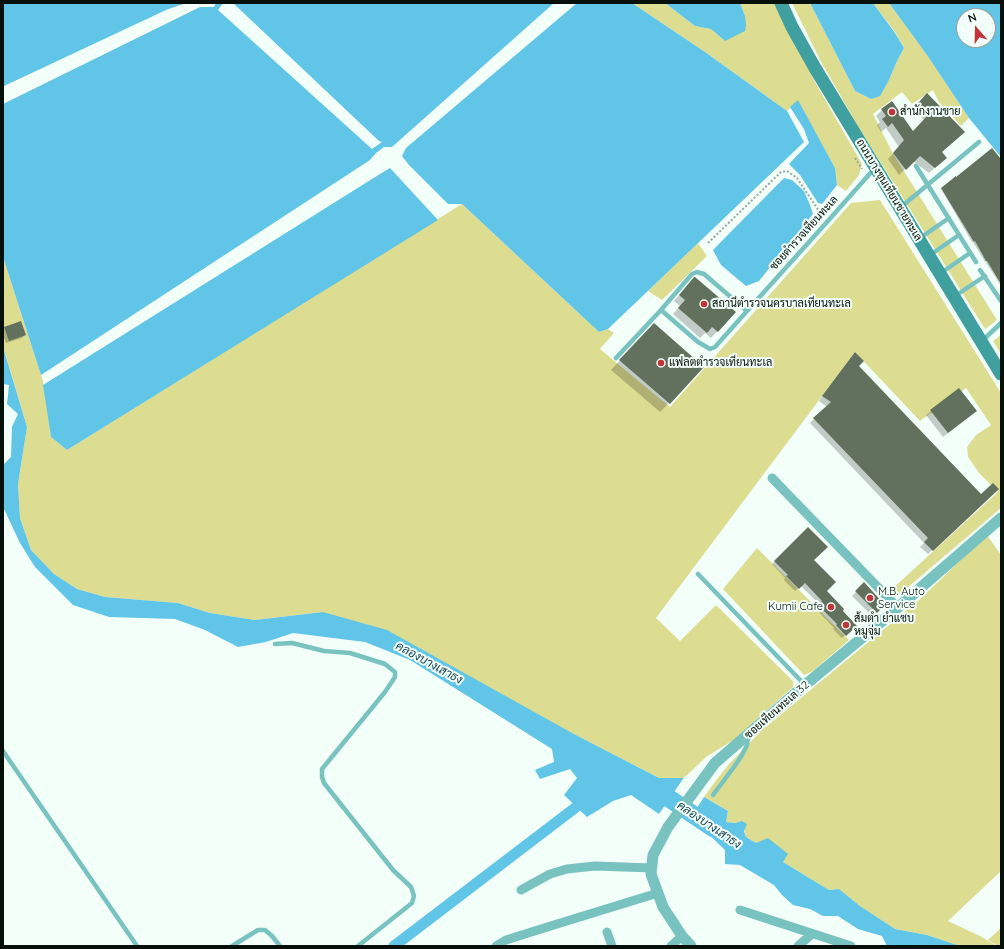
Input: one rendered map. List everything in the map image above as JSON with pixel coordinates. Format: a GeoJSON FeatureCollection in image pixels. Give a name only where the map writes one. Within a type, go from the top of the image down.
{"type":"FeatureCollection","features":[{"type":"Feature","properties":{"kind":"main road","name":"ถนนบางขุนเทียนชายทะเล"},"geometry":{"type":"LineString","coordinates":[[781,3],[792,27],[815,68],[1001,374]]}},
{"type":"Feature","properties":{"kind":"street"},"geometry":{"type":"LineString","coordinates":[[772,478],[898,608]]}},
{"type":"Feature","properties":{"kind":"street","name":"ซอยเทียนทะเล 32"},"geometry":{"type":"LineString","coordinates":[[692,946],[682,936],[663,907],[651,874],[653,855],[668,827],[715,764],[805,685],[898,608],[1001,518]]}},
{"type":"Feature","properties":{"kind":"street"},"geometry":{"type":"LineString","coordinates":[[521,890],[550,874],[567,869],[595,866],[652,868]]}},
{"type":"Feature","properties":{"kind":"street"},"geometry":{"type":"LineString","coordinates":[[496,946],[506,940],[542,928],[658,893]]}},
{"type":"Feature","properties":{"kind":"street"},"geometry":{"type":"LineString","coordinates":[[740,910],[851,946]]}},
{"type":"Feature","properties":{"kind":"street"},"geometry":{"type":"LineString","coordinates":[[607,932],[612,946]]}},
{"type":"Feature","properties":{"kind":"street"},"geometry":{"type":"LineString","coordinates":[[798,946],[812,934]]}},
{"type":"Feature","properties":{"kind":"street"},"geometry":{"type":"LineString","coordinates":[[672,946],[682,936]]}},
{"type":"Feature","properties":{"kind":"lane"},"geometry":{"type":"LineString","coordinates":[[900,208],[980,142]]}},
{"type":"Feature","properties":{"kind":"lane"},"geometry":{"type":"LineString","coordinates":[[916,166],[976,262]]}},
{"type":"Feature","properties":{"kind":"lane","name":"ซอยตำรวจเทียนทะเล"},"geometry":{"type":"LineString","coordinates":[[661,310],[698,342],[710,350],[715,347],[875,167]]}},
{"type":"Feature","properties":{"kind":"lane"},"geometry":{"type":"LineString","coordinates":[[919,239],[949,218]]}},
{"type":"Feature","properties":{"kind":"lane"},"geometry":{"type":"LineString","coordinates":[[929,256],[959,235]]}},
{"type":"Feature","properties":{"kind":"lane"},"geometry":{"type":"LineString","coordinates":[[939,274],[970,253]]}},
{"type":"Feature","properties":{"kind":"lane"},"geometry":{"type":"LineString","coordinates":[[980,270],[1001,301]]}},
{"type":"Feature","properties":{"kind":"lane"},"geometry":{"type":"LineString","coordinates":[[616,358],[692,274],[697,272],[704,274],[747,311]]}},
{"type":"Feature","properties":{"kind":"lane"},"geometry":{"type":"LineString","coordinates":[[954,297],[985,276]]}},
{"type":"Feature","properties":{"kind":"lane"},"geometry":{"type":"LineString","coordinates":[[981,342],[1001,323]]}},
{"type":"Feature","properties":{"kind":"lane"},"geometry":{"type":"LineString","coordinates":[[698,574],[805,685]]}},
{"type":"Feature","properties":{"kind":"lane"},"geometry":{"type":"LineString","coordinates":[[274,644],[292,643],[324,651],[350,653],[385,664],[395,672],[395,677],[385,692],[322,769],[324,783],[394,870],[411,887],[414,896],[412,903],[358,946]]}},
{"type":"Feature","properties":{"kind":"lane"},"geometry":{"type":"LineString","coordinates":[[713,795],[742,755],[747,745],[749,734]]}},
{"type":"Feature","properties":{"kind":"lane"},"geometry":{"type":"LineString","coordinates":[[3,751],[137,946]]}},
{"type":"Feature","properties":{"kind":"lane"},"geometry":{"type":"LineString","coordinates":[[232,946],[258,930],[265,930],[280,946]]}},
{"type":"Feature","properties":{"kind":"path"},"geometry":{"type":"LineString","coordinates":[[708,243],[781,172],[787,171],[796,178],[827,222]]}},
{"type":"Feature","properties":{"kind":"shaded area"},"geometry":{"type":"Polygon","coordinates":[[[632,3],[665,3],[695,26],[711,29],[725,41],[745,16],[740,3],[778,3],[816,84],[862,164],[859,175],[846,191],[837,185],[835,168],[798,101],[787,111],[705,52],[632,3]]]}},
{"type":"Feature","properties":{"kind":"shaded area"},"geometry":{"type":"Polygon","coordinates":[[[792,3],[810,3],[855,91],[871,99],[880,95],[888,82],[904,48],[895,32],[873,3],[889,3],[927,55],[969,118],[961,126],[939,102],[933,90],[912,104],[902,92],[873,114],[892,152],[997,320],[985,329],[859,128],[820,60],[792,3]]]}},
{"type":"Feature","properties":{"kind":"shaded area"},"geometry":{"type":"Polygon","coordinates":[[[880,200],[1001,393],[1001,508],[900,594],[894,594],[891,590],[998,492],[979,473],[968,457],[967,447],[976,435],[991,425],[966,388],[920,421],[855,352],[656,618],[680,641],[716,605],[793,681],[793,687],[735,739],[706,757],[684,778],[659,778],[572,733],[323,612],[255,620],[210,613],[178,603],[105,597],[77,589],[54,574],[31,550],[20,518],[18,484],[27,427],[3,346],[3,257],[43,381],[51,437],[67,450],[462,204],[599,332],[608,329],[614,333],[600,349],[670,407],[851,203],[880,200]]]}},
{"type":"Feature","properties":{"kind":"shaded area"},"geometry":{"type":"Polygon","coordinates":[[[698,243],[707,256],[662,300],[648,291],[698,243]]]}},
{"type":"Feature","properties":{"kind":"shaded area"},"geometry":{"type":"Polygon","coordinates":[[[1001,335],[1001,354],[993,341],[1001,335]]]}},
{"type":"Feature","properties":{"kind":"shaded area"},"geometry":{"type":"Polygon","coordinates":[[[987,535],[1001,555],[1001,871],[948,921],[997,946],[960,946],[927,935],[895,929],[860,906],[839,889],[829,890],[746,837],[742,821],[735,823],[726,822],[728,811],[704,797],[729,764],[761,731],[918,601],[987,535]]]}},
{"type":"Feature","properties":{"kind":"shaded area"},"geometry":{"type":"Polygon","coordinates":[[[757,548],[849,640],[813,671],[804,675],[723,589],[757,548]]]}},
{"type":"Feature","properties":{"kind":"shaded area"},"geometry":{"type":"Polygon","coordinates":[[[1001,928],[1001,946],[998,946],[988,940],[1001,928]]]}},
{"type":"Feature","properties":{"kind":"water"},"geometry":{"type":"Polygon","coordinates":[[[3,3],[186,3],[166,10],[4,86],[3,3]]]}},
{"type":"Feature","properties":{"kind":"water"},"geometry":{"type":"Polygon","coordinates":[[[216,3],[223,3],[218,10],[372,149],[382,142],[379,141],[233,3],[554,3],[392,147],[384,147],[370,160],[41,375],[3,257],[3,104],[200,7],[214,7],[216,3]]]}},
{"type":"Feature","properties":{"kind":"water"},"geometry":{"type":"Polygon","coordinates":[[[577,3],[632,3],[705,52],[787,111],[804,142],[608,329],[599,332],[462,204],[448,204],[402,156],[406,148],[577,3]]]}},
{"type":"Feature","properties":{"kind":"water"},"geometry":{"type":"Polygon","coordinates":[[[665,3],[740,3],[745,16],[745,31],[725,41],[711,29],[695,26],[665,3]]]}},
{"type":"Feature","properties":{"kind":"water"},"geometry":{"type":"Polygon","coordinates":[[[810,3],[873,3],[904,48],[880,96],[871,99],[855,91],[810,3]]]}},
{"type":"Feature","properties":{"kind":"water"},"geometry":{"type":"Polygon","coordinates":[[[889,3],[1001,3],[1001,157],[969,118],[927,55],[889,3]]]}},
{"type":"Feature","properties":{"kind":"water"},"geometry":{"type":"Polygon","coordinates":[[[798,100],[835,168],[837,185],[822,204],[818,203],[800,175],[789,164],[809,143],[804,129],[790,107],[798,100]]]}},
{"type":"Feature","properties":{"kind":"water"},"geometry":{"type":"Polygon","coordinates":[[[390,168],[438,220],[67,450],[51,437],[43,385],[390,168]]]}},
{"type":"Feature","properties":{"kind":"water"},"geometry":{"type":"Polygon","coordinates":[[[784,178],[792,180],[804,191],[813,214],[759,281],[746,286],[721,265],[713,250],[784,178]]]}},
{"type":"Feature","properties":{"kind":"water"},"geometry":{"type":"Polygon","coordinates":[[[3,347],[27,427],[18,484],[20,518],[31,550],[54,574],[77,589],[105,597],[178,603],[210,613],[255,620],[323,612],[387,630],[572,733],[659,778],[684,778],[659,814],[631,795],[613,801],[587,817],[564,795],[577,778],[570,769],[540,779],[535,770],[554,762],[552,749],[410,660],[365,642],[293,633],[266,642],[238,647],[205,630],[175,619],[109,617],[73,605],[35,567],[20,543],[4,509],[3,465],[11,457],[12,427],[18,414],[7,404],[9,385],[3,384],[3,347]]]}},
{"type":"Feature","properties":{"kind":"water"},"geometry":{"type":"Polygon","coordinates":[[[704,797],[728,811],[726,822],[735,823],[742,821],[747,824],[744,831],[746,837],[756,843],[768,838],[788,854],[783,862],[829,890],[839,889],[860,906],[895,929],[927,935],[960,946],[887,946],[882,936],[858,929],[838,916],[823,916],[810,909],[793,905],[774,885],[740,865],[725,864],[725,850],[691,817],[704,797]]]}},
{"type":"Feature","properties":{"kind":"pier"},"geometry":{"type":"Polygon","coordinates":[[[685,776],[685,779],[661,816],[658,816],[685,776]]]}},
{"type":"Feature","properties":{"kind":"building"},"geometry":{"type":"Polygon","coordinates":[[[927,93],[965,132],[942,152],[947,158],[935,168],[920,156],[906,170],[893,153],[904,140],[892,123],[888,127],[882,119],[886,116],[881,109],[892,101],[913,131],[929,114],[918,103],[927,93]]]}},
{"type":"Feature","properties":{"kind":"building"},"geometry":{"type":"Polygon","coordinates":[[[992,148],[1001,159],[1001,284],[941,188],[992,148]]]}},
{"type":"Feature","properties":{"kind":"building","name":"สถานีตำรวจนครบาลเทียนทะเล"},"geometry":{"type":"Polygon","coordinates":[[[694,277],[736,312],[718,332],[712,327],[707,333],[678,308],[685,300],[679,295],[694,277]]]}},
{"type":"Feature","properties":{"kind":"building"},"geometry":{"type":"Polygon","coordinates":[[[21,321],[26,335],[9,341],[4,327],[21,321]]]}},
{"type":"Feature","properties":{"kind":"building","name":"แฟลตตำรวจเทียนทะเล"},"geometry":{"type":"Polygon","coordinates":[[[654,323],[704,367],[670,404],[619,360],[654,323]]]}},
{"type":"Feature","properties":{"kind":"building"},"geometry":{"type":"Polygon","coordinates":[[[855,352],[864,361],[859,366],[981,494],[993,483],[999,489],[933,551],[924,542],[928,538],[813,418],[831,402],[822,396],[855,352]]]}},
{"type":"Feature","properties":{"kind":"building"},"geometry":{"type":"Polygon","coordinates":[[[959,388],[977,411],[948,433],[930,410],[959,388]]]}},
{"type":"Feature","properties":{"kind":"building"},"geometry":{"type":"Polygon","coordinates":[[[808,527],[828,547],[814,560],[836,582],[827,591],[857,626],[846,636],[836,625],[837,624],[818,605],[822,601],[805,583],[799,589],[774,561],[808,527]]]}},
{"type":"Feature","properties":{"kind":"building","name":"M.B. Auto Service"},"geometry":{"type":"Polygon","coordinates":[[[864,582],[885,605],[877,613],[855,591],[864,582]]]}},
{"type":"Feature","properties":{"kind":"waterway","name":"คลองบางเสาธง"},"geometry":{"type":"LineString","coordinates":[[649,787],[667,797],[713,828]]}},
{"type":"Feature","properties":{"kind":"waterway"},"geometry":{"type":"LineString","coordinates":[[394,946],[588,798]]}},
{"type":"Feature","properties":{"kind":"place","name":"สำนักงานขาย"},"geometry":{"type":"Point","coordinates":[892,112]}},
{"type":"Feature","properties":{"kind":"place","name":"สถานีตำรวจนครบาลเทียนทะเล"},"geometry":{"type":"Point","coordinates":[704,304]}},
{"type":"Feature","properties":{"kind":"place","name":"แฟลตตำรวจเทียนทะเล"},"geometry":{"type":"Point","coordinates":[661,363]}},
{"type":"Feature","properties":{"kind":"place","name":"M.B. Auto Service"},"geometry":{"type":"Point","coordinates":[870,598]}},
{"type":"Feature","properties":{"kind":"place","name":"Kumii Cafe"},"geometry":{"type":"Point","coordinates":[831,607]}},
{"type":"Feature","properties":{"kind":"place","name":"ส้มตำ ยำแซบ หมูจุ่ม"},"geometry":{"type":"Point","coordinates":[846,625]}}]}
